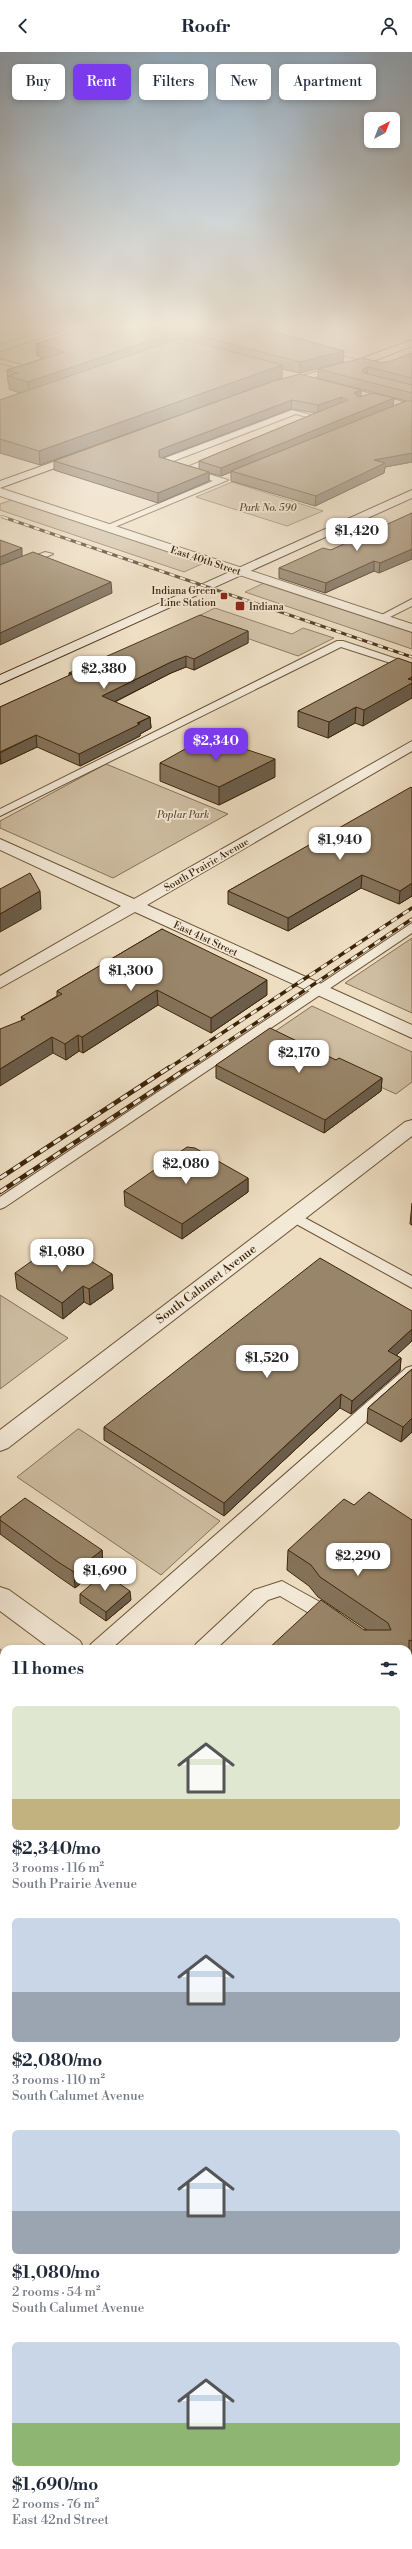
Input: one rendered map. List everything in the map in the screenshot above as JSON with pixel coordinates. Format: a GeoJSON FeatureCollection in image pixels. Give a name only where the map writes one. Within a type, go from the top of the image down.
{"type":"FeatureCollection","features":[{"type":"Feature","properties":{"kind":"street"},"geometry":{"type":"LineString","coordinates":[[0,485],[90,452]]}},
{"type":"Feature","properties":{"kind":"street","name":"East 40th Street"},"geometry":{"type":"LineString","coordinates":[[0,492],[412,628]]}},
{"type":"Feature","properties":{"kind":"street"},"geometry":{"type":"LineString","coordinates":[[0,680],[412,494]]}},
{"type":"Feature","properties":{"kind":"street","name":"South Prairie Avenue"},"geometry":{"type":"LineString","coordinates":[[0,983],[412,745]]}},
{"type":"Feature","properties":{"kind":"street","name":"East 41st Street"},"geometry":{"type":"LineString","coordinates":[[0,844],[412,1032]]}},
{"type":"Feature","properties":{"kind":"street","name":"South Calumet Avenue"},"geometry":{"type":"LineString","coordinates":[[0,1442],[412,1126]]}},
{"type":"Feature","properties":{"kind":"street"},"geometry":{"type":"LineString","coordinates":[[0,1597],[66,1645]]}},
{"type":"Feature","properties":{"kind":"lane"},"geometry":{"type":"LineString","coordinates":[[220,441],[163,462],[221,481]]}},
{"type":"Feature","properties":{"kind":"lane"},"geometry":{"type":"LineString","coordinates":[[188,470],[231,453]]}},
{"type":"Feature","properties":{"kind":"lane"},"geometry":{"type":"LineString","coordinates":[[107,527],[236,475]]}},
{"type":"Feature","properties":{"kind":"lane"},"geometry":{"type":"LineString","coordinates":[[0,573],[48,554]]}},
{"type":"Feature","properties":{"kind":"lane"},"geometry":{"type":"LineString","coordinates":[[381,618],[412,602]]}},
{"type":"Feature","properties":{"kind":"lane"},"geometry":{"type":"LineString","coordinates":[[0,813],[340,643],[412,667]]}},
{"type":"Feature","properties":{"kind":"lane"},"geometry":{"type":"LineString","coordinates":[[0,1204],[412,927]]}},
{"type":"Feature","properties":{"kind":"lane"},"geometry":{"type":"LineString","coordinates":[[294,1217],[412,1283]]}},
{"type":"Feature","properties":{"kind":"lane"},"geometry":{"type":"LineString","coordinates":[[103,1645],[412,1372]]}},
{"type":"Feature","properties":{"kind":"lane"},"geometry":{"type":"LineString","coordinates":[[207,1645],[261,1595],[282,1588],[318,1607],[348,1628]]}},
{"type":"Feature","properties":{"kind":"green space","name":"Park No. 590"},"geometry":{"type":"Polygon","coordinates":[[[232,482],[323,511],[287,526],[196,497],[232,482]]]}},
{"type":"Feature","properties":{"kind":"green space"},"geometry":{"type":"Polygon","coordinates":[[[14,499],[204,563],[184,572],[0,510],[0,504],[14,499]]]}},
{"type":"Feature","properties":{"kind":"green space"},"geometry":{"type":"Polygon","coordinates":[[[264,583],[412,632],[412,649],[245,592],[264,583]]]}},
{"type":"Feature","properties":{"kind":"green space"},"geometry":{"type":"Polygon","coordinates":[[[215,608],[292,634],[303,628],[334,638],[298,656],[192,619],[215,608]]]}},
{"type":"Feature","properties":{"kind":"green space","name":"Poplar Park"},"geometry":{"type":"Polygon","coordinates":[[[106,764],[228,814],[113,878],[0,828],[0,821],[106,764]]]}},
{"type":"Feature","properties":{"kind":"green space"},"geometry":{"type":"Polygon","coordinates":[[[412,938],[412,1013],[345,983],[412,938]]]}},
{"type":"Feature","properties":{"kind":"green space"},"geometry":{"type":"Polygon","coordinates":[[[312,1006],[412,1052],[412,1082],[396,1094],[268,1036],[312,1006]]]}},
{"type":"Feature","properties":{"kind":"green space"},"geometry":{"type":"Polygon","coordinates":[[[0,1295],[68,1338],[0,1389],[0,1295]]]}},
{"type":"Feature","properties":{"kind":"green space"},"geometry":{"type":"Polygon","coordinates":[[[78,1429],[220,1521],[161,1575],[17,1477],[78,1429]]]}},
{"type":"Feature","properties":{"kind":"building"},"geometry":{"type":"Polygon","coordinates":[[[5,441],[69,441],[39,451],[5,441]]]}},
{"type":"Feature","properties":{"kind":"building"},"geometry":{"type":"Polygon","coordinates":[[[110,441],[184,441],[159,450],[159,457],[209,472],[158,493],[54,461],[110,441]]]}},
{"type":"Feature","properties":{"kind":"building"},"geometry":{"type":"Polygon","coordinates":[[[249,441],[289,441],[221,468],[199,461],[249,441]]]}},
{"type":"Feature","properties":{"kind":"building"},"geometry":{"type":"Polygon","coordinates":[[[307,441],[412,441],[412,453],[374,460],[385,463],[316,496],[231,471],[307,441]]]}},
{"type":"Feature","properties":{"kind":"building"},"geometry":{"type":"Polygon","coordinates":[[[412,513],[412,549],[380,563],[374,561],[326,583],[279,568],[323,548],[331,550],[412,513]]]}},
{"type":"Feature","properties":{"kind":"building"},"geometry":{"type":"Polygon","coordinates":[[[0,540],[22,548],[0,557],[0,540]]]}},
{"type":"Feature","properties":{"kind":"building"},"geometry":{"type":"Polygon","coordinates":[[[33,552],[111,582],[0,633],[0,565],[33,552]]]}},
{"type":"Feature","properties":{"kind":"building"},"geometry":{"type":"Polygon","coordinates":[[[200,615],[248,631],[194,659],[186,656],[171,662],[102,696],[150,717],[137,723],[140,724],[79,754],[36,735],[0,752],[0,707],[72,674],[69,673],[200,615]]]}},
{"type":"Feature","properties":{"kind":"building"},"geometry":{"type":"Polygon","coordinates":[[[398,658],[412,663],[412,677],[408,679],[412,680],[412,683],[364,710],[356,707],[329,722],[298,711],[398,658]]]}},
{"type":"Feature","properties":{"kind":"building"},"geometry":{"type":"Polygon","coordinates":[[[203,739],[210,742],[215,739],[275,759],[219,787],[160,763],[203,739]]]}},
{"type":"Feature","properties":{"kind":"building"},"geometry":{"type":"Polygon","coordinates":[[[411,787],[412,883],[400,891],[362,875],[288,918],[228,891],[411,787]]]}},
{"type":"Feature","properties":{"kind":"building"},"geometry":{"type":"Polygon","coordinates":[[[30,873],[40,891],[0,914],[0,889],[30,873]]]}},
{"type":"Feature","properties":{"kind":"building"},"geometry":{"type":"Polygon","coordinates":[[[162,929],[267,980],[211,1018],[157,990],[82,1037],[78,1035],[65,1044],[52,1037],[0,1069],[0,1029],[25,1019],[21,1017],[62,994],[57,991],[162,929]]]}},
{"type":"Feature","properties":{"kind":"building"},"geometry":{"type":"Polygon","coordinates":[[[270,1028],[336,1060],[339,1058],[382,1078],[325,1120],[216,1065],[270,1028]]]}},
{"type":"Feature","properties":{"kind":"building"},"geometry":{"type":"Polygon","coordinates":[[[187,1147],[195,1148],[248,1178],[182,1224],[124,1191],[187,1147]]]}},
{"type":"Feature","properties":{"kind":"building"},"geometry":{"type":"Polygon","coordinates":[[[57,1243],[84,1260],[89,1260],[112,1274],[89,1289],[83,1286],[62,1303],[15,1273],[57,1243]]]}},
{"type":"Feature","properties":{"kind":"building"},"geometry":{"type":"Polygon","coordinates":[[[320,1258],[412,1311],[412,1329],[388,1351],[401,1358],[352,1401],[341,1394],[224,1503],[104,1427],[320,1258]]]}},
{"type":"Feature","properties":{"kind":"building"},"geometry":{"type":"Polygon","coordinates":[[[412,1369],[412,1418],[403,1427],[368,1408],[412,1369]]]}},
{"type":"Feature","properties":{"kind":"building"},"geometry":{"type":"Polygon","coordinates":[[[369,1492],[412,1520],[412,1641],[409,1640],[409,1645],[272,1645],[321,1600],[364,1630],[391,1630],[388,1623],[320,1577],[311,1565],[288,1550],[344,1499],[354,1505],[369,1492]]]}},
{"type":"Feature","properties":{"kind":"building"},"geometry":{"type":"Polygon","coordinates":[[[25,1498],[102,1550],[74,1572],[58,1562],[0,1520],[0,1517],[25,1498]]]}},
{"type":"Feature","properties":{"kind":"building"},"geometry":{"type":"Polygon","coordinates":[[[104,1573],[130,1591],[106,1612],[80,1594],[104,1573]]]}},
{"type":"Feature","properties":{"kind":"railway"},"geometry":{"type":"LineString","coordinates":[[3,517],[412,657]]}},
{"type":"Feature","properties":{"kind":"railway"},"geometry":{"type":"LineString","coordinates":[[169,1068],[412,908]]}},
{"type":"Feature","properties":{"kind":"railway"},"geometry":{"type":"LineString","coordinates":[[188,1068],[412,919]]}},
{"type":"Feature","properties":{"kind":"railway"},"geometry":{"type":"LineString","coordinates":[[0,1178],[170,1067]]}},
{"type":"Feature","properties":{"kind":"railway"},"geometry":{"type":"LineString","coordinates":[[0,1192],[189,1067]]}},
{"type":"Feature","properties":{"kind":"place","name":"Indiana Green Line Station"},"geometry":{"type":"Point","coordinates":[224,596]}},
{"type":"Feature","properties":{"kind":"place","name":"Indiana"},"geometry":{"type":"Point","coordinates":[240,606]}}]}
